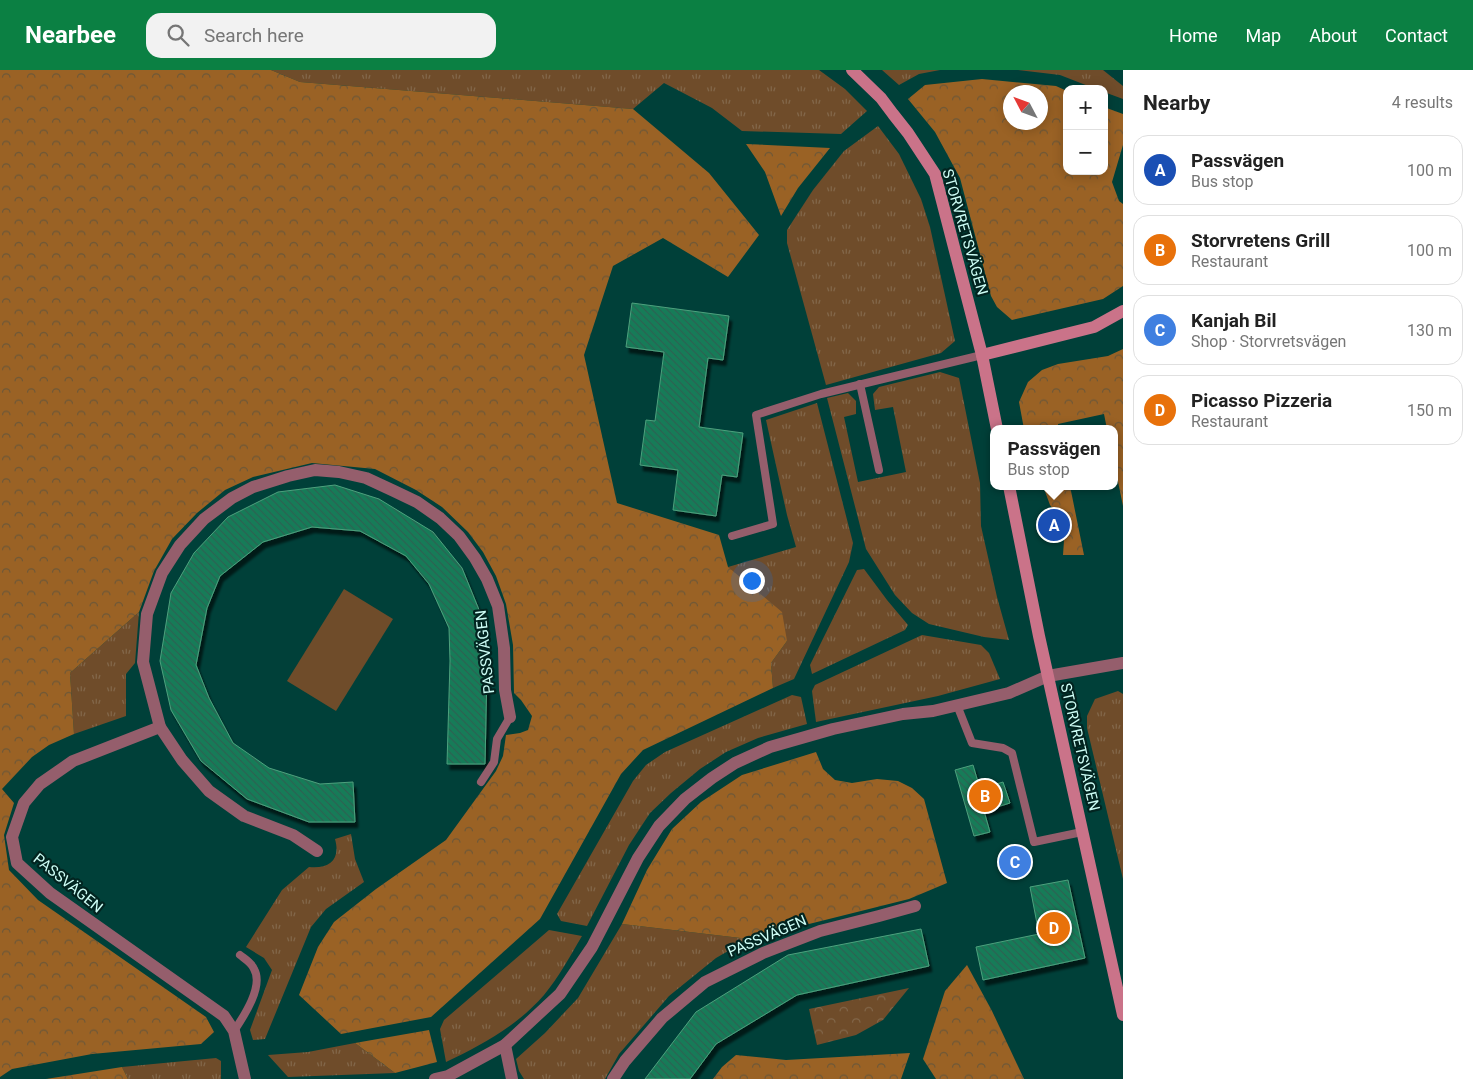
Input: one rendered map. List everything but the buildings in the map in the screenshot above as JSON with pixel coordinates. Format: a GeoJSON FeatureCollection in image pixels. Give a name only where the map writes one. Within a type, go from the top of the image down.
{"type":"FeatureCollection","features":[{"type":"Feature","properties":{"kind":"street","name":"STORVRETSVÄGEN"},"geometry":{"type":"LineString","coordinates":[[852,70],[881,98],[894,114],[935,174],[982,355],[996,425]]}},
{"type":"Feature","properties":{"kind":"street"},"geometry":{"type":"LineString","coordinates":[[982,355],[1094,327],[1123,311]]}},
{"type":"Feature","properties":{"kind":"street","name":"PASSVÄGEN"},"geometry":{"type":"LineString","coordinates":[[317,851],[293,835],[244,816],[208,791],[182,760],[160,727],[142,662],[147,614],[162,573],[180,545],[204,519],[232,498],[253,487],[288,476],[315,470],[339,472],[366,478],[417,502],[440,518],[459,536],[475,558],[498,606],[504,648],[505,690],[510,717]]}},
{"type":"Feature","properties":{"kind":"street","name":"STORVRETSVÄGEN"},"geometry":{"type":"LineString","coordinates":[[1010,490],[1048,676],[1123,1015]]}},
{"type":"Feature","properties":{"kind":"street"},"geometry":{"type":"LineString","coordinates":[[435,1079],[448,1076],[505,1045],[560,994],[592,947],[638,858],[660,826],[685,799],[735,763],[770,747],[833,730],[903,714],[933,711],[1008,693],[1048,676],[1123,663]]}},
{"type":"Feature","properties":{"kind":"street","name":"PASSVÄGEN"},"geometry":{"type":"LineString","coordinates":[[160,727],[73,761],[40,784],[24,803],[12,837],[17,863],[50,893],[224,1016],[234,1031],[245,1079]]}},
{"type":"Feature","properties":{"kind":"street","name":"PASSVÄGEN"},"geometry":{"type":"LineString","coordinates":[[613,1079],[625,1060],[662,1018],[706,982],[763,953],[820,931],[915,906]]}},
{"type":"Feature","properties":{"kind":"street"},"geometry":{"type":"LineString","coordinates":[[505,1045],[512,1079]]}},
{"type":"Feature","properties":{"kind":"lane"},"geometry":{"type":"LineString","coordinates":[[732,536],[773,524],[756,415],[821,394],[982,355]]}},
{"type":"Feature","properties":{"kind":"lane"},"geometry":{"type":"LineString","coordinates":[[860,384],[879,470]]}},
{"type":"Feature","properties":{"kind":"lane"},"geometry":{"type":"LineString","coordinates":[[956,705],[972,742],[1003,748],[1012,752],[1034,842],[1082,832]]}},
{"type":"Feature","properties":{"kind":"lane"},"geometry":{"type":"LineString","coordinates":[[481,782],[494,762],[497,739],[510,717]]}},
{"type":"Feature","properties":{"kind":"lane"},"geometry":{"type":"LineString","coordinates":[[234,1031],[247,1012],[256,988],[257,975],[253,966],[240,955]]}},
{"type":"Feature","properties":{"kind":"green space"},"geometry":{"type":"Polygon","coordinates":[[[0,70],[271,70],[300,82],[633,109],[709,173],[759,235],[728,277],[663,238],[613,266],[584,355],[617,503],[719,535],[728,567],[782,612],[787,641],[771,663],[773,688],[643,750],[621,774],[540,919],[431,1017],[341,1034],[299,995],[318,947],[334,922],[376,889],[446,840],[496,771],[503,756],[506,735],[528,730],[532,716],[514,693],[513,645],[506,604],[496,576],[483,552],[468,532],[442,507],[416,490],[375,469],[312,463],[253,477],[225,490],[197,513],[172,539],[154,571],[139,612],[70,673],[74,734],[49,745],[32,757],[2,789],[14,803],[4,835],[9,870],[38,900],[206,1017],[214,1032],[201,1044],[92,1054],[12,1069],[0,1077],[0,70]]]}},
{"type":"Feature","properties":{"kind":"green space"},"geometry":{"type":"Polygon","coordinates":[[[271,70],[819,70],[845,89],[867,111],[841,134],[742,131],[712,108],[664,83],[633,109],[300,82],[271,70]]]}},
{"type":"Feature","properties":{"kind":"green space"},"geometry":{"type":"Polygon","coordinates":[[[882,70],[940,70],[919,74],[899,85],[882,70]]]}},
{"type":"Feature","properties":{"kind":"green space"},"geometry":{"type":"Polygon","coordinates":[[[1018,70],[1103,70],[1123,86],[1123,99],[1108,93],[1108,85],[1086,85],[1060,75],[1018,70]]]}},
{"type":"Feature","properties":{"kind":"green space"},"geometry":{"type":"Polygon","coordinates":[[[982,79],[1045,85],[1003,85],[1003,130],[1048,130],[1048,85],[1063,89],[1063,175],[1108,175],[1108,108],[1123,114],[1123,145],[1112,182],[1119,201],[1123,204],[1123,286],[1103,299],[1012,320],[997,307],[991,296],[960,178],[935,132],[908,99],[925,85],[982,79]]]}},
{"type":"Feature","properties":{"kind":"green space"},"geometry":{"type":"Polygon","coordinates":[[[878,126],[899,154],[921,199],[930,227],[955,341],[941,353],[826,385],[787,243],[787,230],[813,190],[844,151],[878,126]]]}},
{"type":"Feature","properties":{"kind":"green space"},"geometry":{"type":"Polygon","coordinates":[[[746,144],[830,148],[798,188],[781,216],[765,172],[746,144]]]}},
{"type":"Feature","properties":{"kind":"green space"},"geometry":{"type":"Polygon","coordinates":[[[1123,349],[1123,506],[1118,482],[1118,425],[1106,425],[1104,414],[1058,425],[1023,425],[1019,402],[1028,382],[1042,370],[1058,364],[1108,356],[1123,349]]]}},
{"type":"Feature","properties":{"kind":"green space"},"geometry":{"type":"Polygon","coordinates":[[[940,372],[959,378],[980,483],[981,526],[1009,640],[984,637],[929,624],[912,613],[895,595],[866,549],[827,398],[848,393],[856,401],[856,414],[844,417],[858,482],[906,472],[893,407],[875,410],[873,394],[879,387],[940,372]]]}},
{"type":"Feature","properties":{"kind":"green space"},"geometry":{"type":"Polygon","coordinates":[[[817,403],[853,543],[849,562],[794,679],[773,688],[771,663],[787,641],[728,567],[796,547],[766,420],[817,403]]]}},
{"type":"Feature","properties":{"kind":"green space"},"geometry":{"type":"Polygon","coordinates":[[[1044,490],[1071,490],[1084,555],[1063,555],[1065,526],[1050,505],[1044,490]]]}},
{"type":"Feature","properties":{"kind":"green space"},"geometry":{"type":"Polygon","coordinates":[[[864,569],[908,625],[905,630],[812,674],[810,665],[857,570],[864,569]]]}},
{"type":"Feature","properties":{"kind":"green space"},"geometry":{"type":"Polygon","coordinates":[[[344,589],[393,619],[336,711],[287,681],[344,589]]]}},
{"type":"Feature","properties":{"kind":"green space"},"geometry":{"type":"Polygon","coordinates":[[[139,612],[135,663],[126,674],[126,716],[74,734],[70,673],[139,612]]]}},
{"type":"Feature","properties":{"kind":"green space"},"geometry":{"type":"Polygon","coordinates":[[[922,635],[981,645],[989,653],[1000,679],[938,696],[816,722],[812,691],[815,685],[922,635]]]}},
{"type":"Feature","properties":{"kind":"green space"},"geometry":{"type":"Polygon","coordinates":[[[1118,691],[1123,694],[1123,879],[1087,728],[1087,716],[1095,699],[1118,691]]]}},
{"type":"Feature","properties":{"kind":"green space"},"geometry":{"type":"Polygon","coordinates":[[[792,695],[801,697],[807,724],[758,738],[726,752],[700,769],[650,813],[629,845],[587,926],[561,921],[557,914],[633,781],[646,765],[665,752],[792,695]]]}},
{"type":"Feature","properties":{"kind":"green space"},"geometry":{"type":"Polygon","coordinates":[[[816,752],[823,769],[835,780],[852,783],[877,779],[898,781],[912,788],[924,799],[947,883],[909,899],[749,939],[622,924],[647,870],[672,829],[701,802],[742,775],[816,752]]]}},
{"type":"Feature","properties":{"kind":"green space"},"geometry":{"type":"Polygon","coordinates":[[[351,834],[355,859],[364,882],[326,909],[311,927],[265,1039],[253,1040],[250,1030],[272,970],[264,958],[246,947],[282,890],[309,867],[328,865],[332,862],[336,853],[335,839],[351,834]]]}},
{"type":"Feature","properties":{"kind":"green space"},"geometry":{"type":"Polygon","coordinates":[[[622,924],[749,939],[716,958],[669,996],[619,1054],[605,1079],[524,1079],[519,1071],[516,1059],[545,1033],[578,998],[622,924]]]}},
{"type":"Feature","properties":{"kind":"green space"},"geometry":{"type":"Polygon","coordinates":[[[549,930],[582,936],[544,995],[534,1006],[498,1034],[446,1062],[440,1029],[444,1020],[549,930]]]}},
{"type":"Feature","properties":{"kind":"green space"},"geometry":{"type":"Polygon","coordinates":[[[967,965],[992,1011],[1024,1079],[936,1079],[923,1059],[945,991],[967,965]]]}},
{"type":"Feature","properties":{"kind":"green space"},"geometry":{"type":"Polygon","coordinates":[[[909,988],[883,1020],[856,1035],[817,1045],[809,1009],[909,988]]]}},
{"type":"Feature","properties":{"kind":"green space"},"geometry":{"type":"Polygon","coordinates":[[[429,1030],[437,1062],[395,1073],[355,1043],[429,1030]]]}},
{"type":"Feature","properties":{"kind":"green space"},"geometry":{"type":"Polygon","coordinates":[[[355,1043],[395,1073],[288,1077],[268,1055],[308,1052],[355,1043]]]}},
{"type":"Feature","properties":{"kind":"green space"},"geometry":{"type":"Polygon","coordinates":[[[910,1053],[901,1079],[713,1079],[722,1067],[736,1055],[786,1060],[910,1053]]]}},
{"type":"Feature","properties":{"kind":"green space"},"geometry":{"type":"Polygon","coordinates":[[[216,1058],[221,1061],[221,1079],[128,1079],[122,1067],[216,1058]]]}},
{"type":"Feature","properties":{"kind":"green space"},"geometry":{"type":"Polygon","coordinates":[[[122,1067],[128,1079],[46,1079],[122,1067]]]}},
{"type":"Feature","properties":{"kind":"place","name":"Passvägen"},"geometry":{"type":"Point","coordinates":[1054,525]}},
{"type":"Feature","properties":{"kind":"place","name":"Storvretens Grill"},"geometry":{"type":"Point","coordinates":[985,796]}},
{"type":"Feature","properties":{"kind":"place","name":"Kanjah Bil"},"geometry":{"type":"Point","coordinates":[1015,862]}},
{"type":"Feature","properties":{"kind":"place","name":"Picasso Pizzeria"},"geometry":{"type":"Point","coordinates":[1054,928]}}]}
